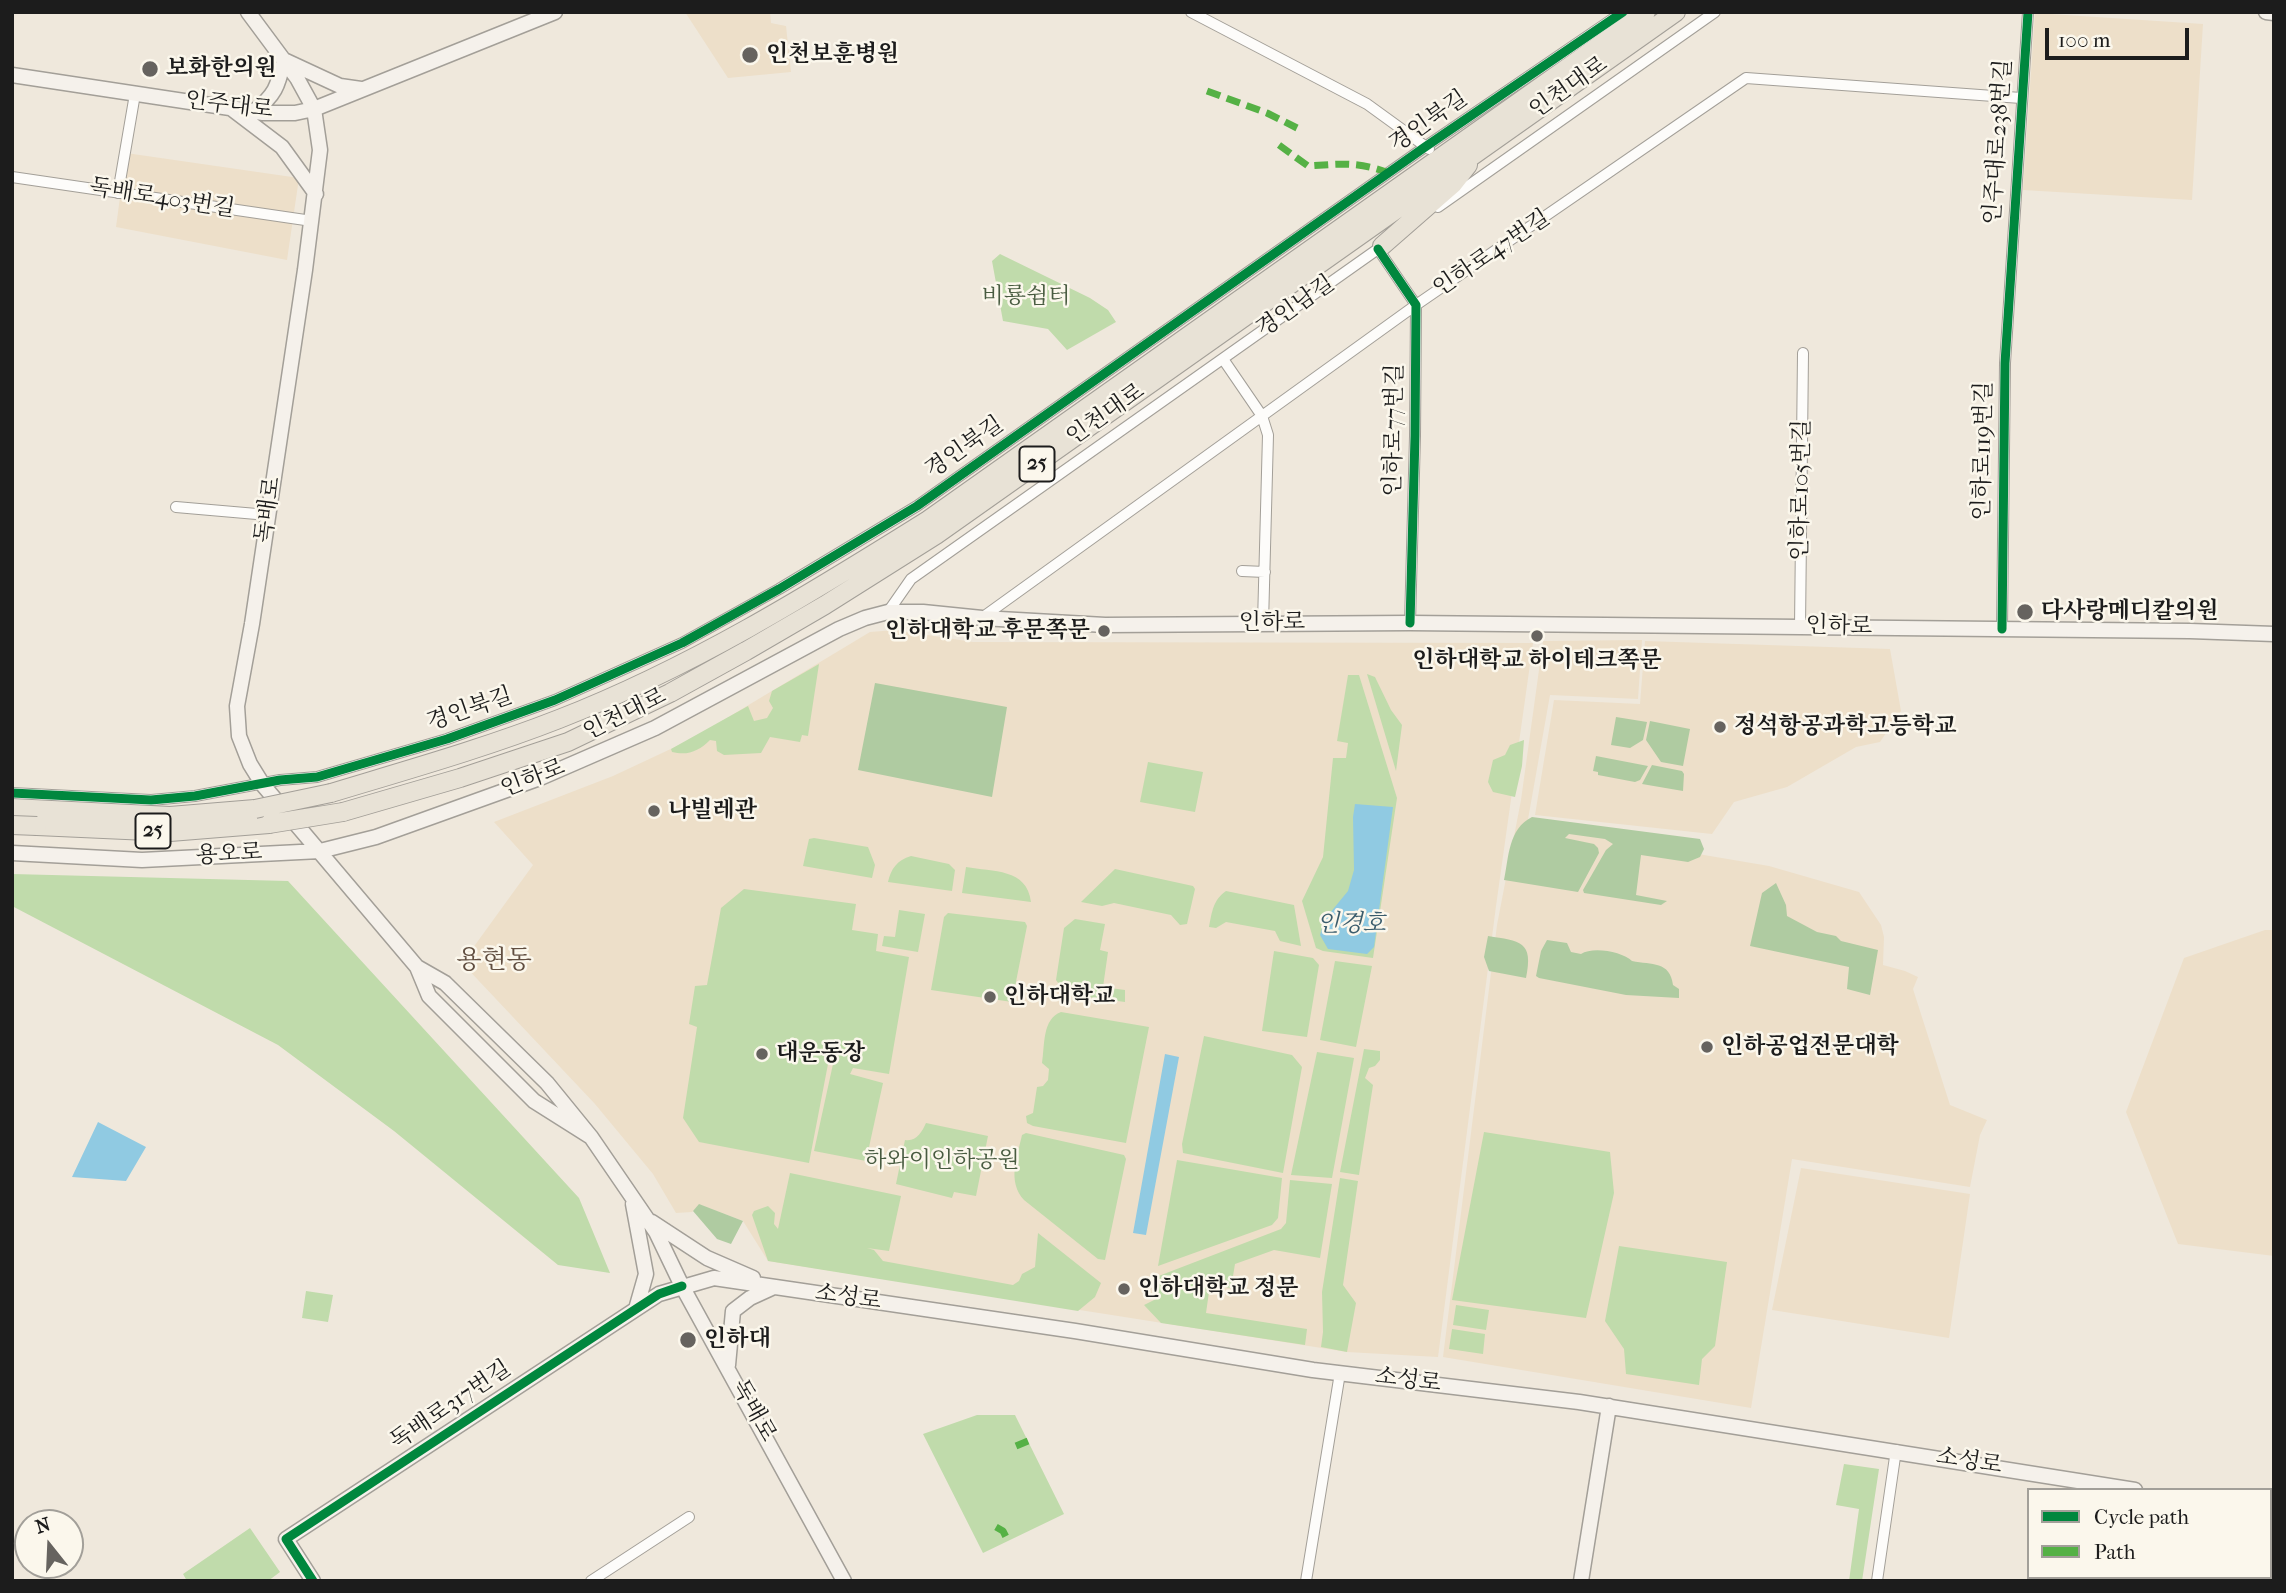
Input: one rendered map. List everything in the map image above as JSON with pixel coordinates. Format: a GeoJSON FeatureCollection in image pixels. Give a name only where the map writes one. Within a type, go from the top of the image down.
{"type":"FeatureCollection","features":[{"type":"Feature","properties":{"kind":"highway","name":"인천대로"},"geometry":{"type":"LineString","coordinates":[[18,809],[170,816],[255,809],[331,793],[453,756],[559,719],[668,670],[815,591],[928,520],[1646,12]]}},
{"type":"Feature","properties":{"kind":"highway","name":"인천대로"},"geometry":{"type":"LineString","coordinates":[[12,825],[170,832],[269,824],[343,812],[460,778],[568,742],[670,693],[825,605],[947,527],[1675,12]]}},
{"type":"Feature","properties":{"kind":"highway"},"geometry":{"type":"LineString","coordinates":[[1380,248],[1454,184],[1480,151]]}},
{"type":"Feature","properties":{"kind":"main road","name":"독배로"},"geometry":{"type":"LineString","coordinates":[[248,12],[284,60],[314,108],[320,150],[312,222],[252,624],[237,706],[239,736],[250,764],[264,785],[417,967],[429,996],[534,1101],[591,1138]]}},
{"type":"Feature","properties":{"kind":"main road","name":"인주대로"},"geometry":{"type":"LineString","coordinates":[[12,75],[253,111],[295,113],[364,89],[555,12]]}},
{"type":"Feature","properties":{"kind":"main road"},"geometry":{"type":"LineString","coordinates":[[2266,12],[2274,13]]}},
{"type":"Feature","properties":{"kind":"main road"},"geometry":{"type":"LineString","coordinates":[[253,111],[269,100],[279,80],[284,60],[341,86],[364,89]]}},
{"type":"Feature","properties":{"kind":"main road"},"geometry":{"type":"LineString","coordinates":[[231,108],[282,146],[316,194]]}},
{"type":"Feature","properties":{"kind":"main road","name":"인하로"},"geometry":{"type":"LineString","coordinates":[[320,851],[376,837],[540,778],[655,728],[839,629],[888,612],[1105,625],[1410,623],[2274,634]]}},
{"type":"Feature","properties":{"kind":"main road","name":"용오로"},"geometry":{"type":"LineString","coordinates":[[12,853],[142,860],[320,851]]}},
{"type":"Feature","properties":{"kind":"main road","name":"독배로"},"geometry":{"type":"LineString","coordinates":[[417,967],[446,982],[547,1083],[591,1138],[632,1196],[656,1231],[682,1286],[844,1581]]}},
{"type":"Feature","properties":{"kind":"main road"},"geometry":{"type":"LineString","coordinates":[[632,1196],[646,1274],[636,1308]]}},
{"type":"Feature","properties":{"kind":"main road"},"geometry":{"type":"LineString","coordinates":[[648,1220],[707,1258],[774,1287]]}},
{"type":"Feature","properties":{"kind":"main road","name":"소성로"},"geometry":{"type":"LineString","coordinates":[[682,1286],[714,1278],[1340,1373],[1609,1406],[2123,1488]]}},
{"type":"Feature","properties":{"kind":"main road","name":"독배로317번길"},"geometry":{"type":"LineString","coordinates":[[313,1581],[286,1539],[636,1308],[659,1294],[682,1286]]}},
{"type":"Feature","properties":{"kind":"main road"},"geometry":{"type":"LineString","coordinates":[[727,1366],[733,1311],[750,1298],[774,1287]]}},
{"type":"Feature","properties":{"kind":"main road"},"geometry":{"type":"LineString","coordinates":[[1581,1581],[1609,1406]]}},
{"type":"Feature","properties":{"kind":"street"},"geometry":{"type":"LineString","coordinates":[[1191,12],[1367,104],[1428,148]]}},
{"type":"Feature","properties":{"kind":"street","name":"경인북길"},"geometry":{"type":"LineString","coordinates":[[12,793],[151,800],[195,796],[280,780],[317,778],[447,739],[555,700],[693,637],[917,506],[1623,12]]}},
{"type":"Feature","properties":{"kind":"street","name":"경인남길"},"geometry":{"type":"LineString","coordinates":[[888,612],[911,579],[1715,12]]}},
{"type":"Feature","properties":{"kind":"street","name":"인주대로238번길"},"geometry":{"type":"LineString","coordinates":[[2009,274],[2028,12]]}},
{"type":"Feature","properties":{"kind":"street","name":"인하로47번길"},"geometry":{"type":"LineString","coordinates":[[982,618],[1416,305],[1746,78],[2021,98]]}},
{"type":"Feature","properties":{"kind":"street"},"geometry":{"type":"LineString","coordinates":[[118,192],[135,94]]}},
{"type":"Feature","properties":{"kind":"street","name":"독배로403번길"},"geometry":{"type":"LineString","coordinates":[[12,177],[312,222]]}},
{"type":"Feature","properties":{"kind":"street"},"geometry":{"type":"LineString","coordinates":[[1380,248],[1416,305]]}},
{"type":"Feature","properties":{"kind":"street","name":"인하로119번길"},"geometry":{"type":"LineString","coordinates":[[2002,629],[2004,363],[2009,274]]}},
{"type":"Feature","properties":{"kind":"street","name":"인하로77번길"},"geometry":{"type":"LineString","coordinates":[[1410,623],[1416,305]]}},
{"type":"Feature","properties":{"kind":"street","name":"인하로105번길"},"geometry":{"type":"LineString","coordinates":[[1800,627],[1803,353]]}},
{"type":"Feature","properties":{"kind":"street"},"geometry":{"type":"LineString","coordinates":[[1223,359],[1262,416],[1268,435],[1263,623]]}},
{"type":"Feature","properties":{"kind":"street"},"geometry":{"type":"LineString","coordinates":[[176,507],[268,516]]}},
{"type":"Feature","properties":{"kind":"street"},"geometry":{"type":"LineString","coordinates":[[1242,571],[1265,572]]}},
{"type":"Feature","properties":{"kind":"street"},"geometry":{"type":"LineString","coordinates":[[1306,1581],[1340,1373]]}},
{"type":"Feature","properties":{"kind":"street"},"geometry":{"type":"LineString","coordinates":[[1877,1581],[1896,1450]]}},
{"type":"Feature","properties":{"kind":"street"},"geometry":{"type":"LineString","coordinates":[[591,1581],[689,1517]]}},
{"type":"Feature","properties":{"kind":"shaded area","name":"인천보훈병원"},"geometry":{"type":"Polygon","coordinates":[[[685,12],[770,12],[771,23],[786,26],[791,72],[728,78],[685,12]]]}},
{"type":"Feature","properties":{"kind":"shaded area"},"geometry":{"type":"Polygon","coordinates":[[[2035,13],[2203,24],[2192,200],[2023,190],[2035,13]]]}},
{"type":"Feature","properties":{"kind":"shaded area"},"geometry":{"type":"Polygon","coordinates":[[[126,153],[299,178],[287,260],[116,227],[126,153]]]}},
{"type":"Feature","properties":{"kind":"shaded area","name":"인하대학교"},"geometry":{"type":"Polygon","coordinates":[[[895,630],[973,642],[1533,643],[1438,1357],[1347,1352],[768,1261],[743,1221],[700,1205],[692,1212],[676,1213],[653,1174],[595,1104],[462,963],[533,865],[494,822],[613,776],[692,739],[870,632],[895,630]]]}},
{"type":"Feature","properties":{"kind":"shaded area","name":"인하공업전문대학"},"geometry":{"type":"Polygon","coordinates":[[[1642,640],[1638,699],[1550,695],[1527,825],[1769,866],[1859,892],[1881,925],[1884,937],[1883,965],[1918,977],[1913,989],[1950,1105],[1987,1120],[1980,1135],[1970,1187],[1792,1159],[1751,1408],[1443,1357],[1497,925],[1521,800],[1543,641],[1642,640]]]}},
{"type":"Feature","properties":{"kind":"shaded area","name":"정석항공과학고등학교"},"geometry":{"type":"Polygon","coordinates":[[[1645,641],[1890,649],[1901,711],[1880,742],[1856,747],[1787,787],[1734,802],[1712,834],[1535,815],[1554,700],[1640,704],[1645,641]]]}},
{"type":"Feature","properties":{"kind":"shaded area"},"geometry":{"type":"Polygon","coordinates":[[[2265,930],[2274,930],[2274,1256],[2178,1244],[2126,1112],[2184,958],[2265,930]]]}},
{"type":"Feature","properties":{"kind":"shaded area"},"geometry":{"type":"Polygon","coordinates":[[[1801,1168],[1970,1194],[1949,1338],[1772,1310],[1801,1168]]]}},
{"type":"Feature","properties":{"kind":"green space","name":"비룡쉼터"},"geometry":{"type":"Polygon","coordinates":[[[1000,254],[1090,298],[1108,310],[1116,322],[1067,350],[1048,329],[1003,321],[992,261],[1000,254]]]}},
{"type":"Feature","properties":{"kind":"green space"},"geometry":{"type":"Polygon","coordinates":[[[819,664],[808,736],[802,735],[800,742],[770,737],[761,753],[724,755],[717,751],[716,741],[710,740],[693,752],[672,752],[671,749],[748,706],[754,721],[767,718],[773,708],[769,701],[772,691],[819,664]]]}},
{"type":"Feature","properties":{"kind":"green space"},"geometry":{"type":"Polygon","coordinates":[[[1367,674],[1375,677],[1391,710],[1402,725],[1396,771],[1367,674]]]}},
{"type":"Feature","properties":{"kind":"green space"},"geometry":{"type":"Polygon","coordinates":[[[1348,675],[1359,675],[1397,798],[1373,958],[1316,948],[1302,901],[1323,857],[1333,758],[1346,758],[1348,743],[1337,741],[1348,675]]]}},
{"type":"Feature","properties":{"kind":"green space"},"geometry":{"type":"Polygon","coordinates":[[[875,683],[1007,707],[992,797],[858,770],[875,683]]]}},
{"type":"Feature","properties":{"kind":"green space"},"geometry":{"type":"Polygon","coordinates":[[[1616,717],[1647,722],[1643,740],[1630,748],[1611,745],[1616,717]]]}},
{"type":"Feature","properties":{"kind":"green space"},"geometry":{"type":"Polygon","coordinates":[[[1650,721],[1690,729],[1683,766],[1661,762],[1646,740],[1650,721]]]}},
{"type":"Feature","properties":{"kind":"green space"},"geometry":{"type":"Polygon","coordinates":[[[1524,740],[1515,797],[1493,792],[1488,782],[1493,760],[1505,755],[1510,745],[1524,740]]]}},
{"type":"Feature","properties":{"kind":"green space"},"geometry":{"type":"Polygon","coordinates":[[[1596,756],[1648,766],[1640,780],[1635,782],[1598,775],[1598,772],[1593,771],[1596,756]]]}},
{"type":"Feature","properties":{"kind":"green space"},"geometry":{"type":"Polygon","coordinates":[[[1148,762],[1203,772],[1195,812],[1140,802],[1148,762]]]}},
{"type":"Feature","properties":{"kind":"green space"},"geometry":{"type":"Polygon","coordinates":[[[1652,765],[1682,771],[1683,791],[1642,784],[1652,765]]]}},
{"type":"Feature","properties":{"kind":"green space"},"geometry":{"type":"Polygon","coordinates":[[[1532,817],[1700,839],[1704,849],[1700,857],[1688,862],[1641,855],[1636,895],[1667,901],[1661,905],[1584,893],[1583,890],[1606,850],[1613,844],[1605,839],[1569,834],[1565,838],[1594,844],[1598,848],[1599,853],[1578,892],[1504,880],[1514,836],[1524,822],[1532,817]]]}},
{"type":"Feature","properties":{"kind":"green space"},"geometry":{"type":"Polygon","coordinates":[[[809,839],[868,847],[875,865],[872,878],[803,866],[809,839]]]}},
{"type":"Feature","properties":{"kind":"green space"},"geometry":{"type":"Polygon","coordinates":[[[911,856],[949,864],[955,870],[952,891],[888,882],[895,866],[911,856]]]}},
{"type":"Feature","properties":{"kind":"green space"},"geometry":{"type":"Polygon","coordinates":[[[966,867],[997,871],[1016,877],[1028,891],[1031,902],[962,893],[966,867]]]}},
{"type":"Feature","properties":{"kind":"green space"},"geometry":{"type":"Polygon","coordinates":[[[1115,869],[1193,886],[1195,889],[1187,924],[1180,925],[1171,915],[1114,903],[1102,906],[1081,902],[1115,869]]]}},
{"type":"Feature","properties":{"kind":"green space"},"geometry":{"type":"Polygon","coordinates":[[[12,874],[288,881],[579,1198],[610,1273],[558,1265],[394,1131],[278,1045],[12,906],[12,874]]]}},
{"type":"Feature","properties":{"kind":"green space"},"geometry":{"type":"Polygon","coordinates":[[[1776,883],[1786,905],[1787,916],[1817,932],[1836,936],[1841,941],[1878,950],[1870,995],[1847,989],[1849,967],[1750,946],[1762,893],[1776,883]]]}},
{"type":"Feature","properties":{"kind":"green space","name":"대운동장"},"geometry":{"type":"Polygon","coordinates":[[[744,889],[856,904],[852,930],[878,934],[876,951],[909,957],[889,1074],[853,1068],[850,1074],[883,1083],[866,1161],[814,1151],[833,1064],[828,1064],[809,1163],[699,1142],[683,1118],[697,1027],[689,1024],[695,986],[707,985],[721,908],[744,889]]]}},
{"type":"Feature","properties":{"kind":"green space"},"geometry":{"type":"Polygon","coordinates":[[[1226,891],[1294,905],[1301,946],[1280,941],[1275,931],[1226,922],[1216,928],[1209,927],[1216,902],[1226,891]]]}},
{"type":"Feature","properties":{"kind":"green space"},"geometry":{"type":"Polygon","coordinates":[[[899,910],[925,914],[918,952],[882,946],[884,936],[895,937],[899,910]]]}},
{"type":"Feature","properties":{"kind":"green space"},"geometry":{"type":"Polygon","coordinates":[[[948,913],[1025,922],[1027,926],[1012,1002],[931,990],[944,917],[948,913]]]}},
{"type":"Feature","properties":{"kind":"green space"},"geometry":{"type":"Polygon","coordinates":[[[1075,919],[1105,924],[1100,950],[1108,952],[1103,987],[1125,990],[1125,1002],[1072,995],[1065,992],[1056,980],[1064,928],[1075,919]]]}},
{"type":"Feature","properties":{"kind":"green space"},"geometry":{"type":"Polygon","coordinates":[[[1488,936],[1509,939],[1522,945],[1528,957],[1526,978],[1489,971],[1484,957],[1488,936]]]}},
{"type":"Feature","properties":{"kind":"green space"},"geometry":{"type":"Polygon","coordinates":[[[1547,940],[1567,943],[1571,952],[1581,954],[1593,950],[1608,951],[1632,961],[1664,968],[1673,985],[1679,989],[1679,998],[1626,995],[1539,978],[1536,976],[1541,951],[1547,940]]]}},
{"type":"Feature","properties":{"kind":"green space"},"geometry":{"type":"Polygon","coordinates":[[[1274,951],[1313,958],[1319,965],[1307,1037],[1262,1031],[1274,951]]]}},
{"type":"Feature","properties":{"kind":"green space"},"geometry":{"type":"Polygon","coordinates":[[[1335,961],[1372,966],[1356,1047],[1320,1040],[1335,961]]]}},
{"type":"Feature","properties":{"kind":"green space"},"geometry":{"type":"Polygon","coordinates":[[[1061,1012],[1149,1027],[1126,1143],[1027,1123],[1026,1116],[1033,1113],[1037,1087],[1043,1086],[1048,1080],[1049,1069],[1042,1063],[1047,1026],[1055,1015],[1061,1012]]]}},
{"type":"Feature","properties":{"kind":"green space"},"geometry":{"type":"Polygon","coordinates":[[[1204,1036],[1292,1055],[1302,1067],[1283,1173],[1183,1153],[1182,1144],[1204,1036]]]}},
{"type":"Feature","properties":{"kind":"green space"},"geometry":{"type":"Polygon","coordinates":[[[1364,1049],[1380,1051],[1380,1060],[1369,1068],[1365,1078],[1373,1085],[1359,1175],[1340,1172],[1364,1049]]]}},
{"type":"Feature","properties":{"kind":"green space"},"geometry":{"type":"Polygon","coordinates":[[[1317,1052],[1354,1058],[1332,1178],[1291,1175],[1317,1052]]]}},
{"type":"Feature","properties":{"kind":"green space","name":"하와이인하공원"},"geometry":{"type":"Polygon","coordinates":[[[926,1123],[988,1136],[976,1196],[954,1192],[952,1198],[896,1184],[905,1140],[915,1138],[926,1123]]]}},
{"type":"Feature","properties":{"kind":"green space"},"geometry":{"type":"Polygon","coordinates":[[[1484,1132],[1610,1152],[1614,1193],[1586,1318],[1452,1300],[1484,1132]]]}},
{"type":"Feature","properties":{"kind":"green space"},"geometry":{"type":"Polygon","coordinates":[[[1026,1133],[1124,1155],[1126,1159],[1105,1260],[1098,1259],[1024,1200],[1019,1193],[1015,1169],[1022,1135],[1026,1133]]]}},
{"type":"Feature","properties":{"kind":"green space"},"geometry":{"type":"Polygon","coordinates":[[[1177,1160],[1282,1178],[1278,1218],[1272,1225],[1158,1266],[1177,1160]]]}},
{"type":"Feature","properties":{"kind":"green space"},"geometry":{"type":"Polygon","coordinates":[[[790,1173],[901,1196],[889,1251],[867,1248],[874,1250],[883,1261],[1013,1285],[1019,1281],[1022,1274],[1035,1267],[1038,1233],[1101,1283],[1095,1297],[1078,1311],[768,1261],[752,1215],[754,1211],[768,1206],[775,1213],[774,1224],[778,1229],[790,1173]]]}},
{"type":"Feature","properties":{"kind":"green space"},"geometry":{"type":"Polygon","coordinates":[[[1340,1178],[1358,1181],[1343,1285],[1356,1303],[1347,1352],[1321,1347],[1322,1292],[1340,1178]]]}},
{"type":"Feature","properties":{"kind":"green space"},"geometry":{"type":"Polygon","coordinates":[[[1290,1180],[1332,1184],[1320,1258],[1274,1250],[1235,1264],[1231,1288],[1210,1285],[1206,1313],[1307,1329],[1305,1345],[1161,1323],[1144,1305],[1158,1298],[1152,1287],[1156,1277],[1281,1229],[1286,1223],[1290,1180]]]}},
{"type":"Feature","properties":{"kind":"green space"},"geometry":{"type":"Polygon","coordinates":[[[699,1204],[743,1221],[731,1244],[717,1239],[693,1211],[699,1204]]]}},
{"type":"Feature","properties":{"kind":"green space"},"geometry":{"type":"Polygon","coordinates":[[[1619,1246],[1727,1262],[1715,1346],[1702,1359],[1699,1385],[1626,1374],[1624,1349],[1605,1321],[1619,1246]]]}},
{"type":"Feature","properties":{"kind":"green space"},"geometry":{"type":"Polygon","coordinates":[[[306,1291],[333,1295],[328,1322],[302,1318],[306,1291]]]}},
{"type":"Feature","properties":{"kind":"green space"},"geometry":{"type":"Polygon","coordinates":[[[1456,1305],[1489,1310],[1486,1330],[1453,1325],[1456,1305]]]}},
{"type":"Feature","properties":{"kind":"green space"},"geometry":{"type":"Polygon","coordinates":[[[1452,1329],[1485,1334],[1483,1354],[1449,1349],[1452,1329]]]}},
{"type":"Feature","properties":{"kind":"green space"},"geometry":{"type":"Polygon","coordinates":[[[977,1415],[1015,1415],[1064,1514],[983,1553],[923,1434],[977,1415]]]}},
{"type":"Feature","properties":{"kind":"green space"},"geometry":{"type":"Polygon","coordinates":[[[1844,1464],[1879,1469],[1862,1581],[1849,1581],[1859,1509],[1836,1505],[1844,1464]]]}},
{"type":"Feature","properties":{"kind":"green space"},"geometry":{"type":"Polygon","coordinates":[[[250,1528],[280,1572],[268,1581],[187,1581],[183,1574],[250,1528]]]}},
{"type":"Feature","properties":{"kind":"water","name":"인경호"},"geometry":{"type":"Polygon","coordinates":[[[1355,804],[1393,807],[1374,947],[1367,954],[1328,949],[1320,935],[1325,919],[1348,891],[1354,870],[1355,804]]]}},
{"type":"Feature","properties":{"kind":"water"},"geometry":{"type":"Polygon","coordinates":[[[1165,1054],[1179,1057],[1146,1235],[1133,1233],[1165,1054]]]}},
{"type":"Feature","properties":{"kind":"water"},"geometry":{"type":"Polygon","coordinates":[[[98,1122],[146,1147],[126,1181],[72,1177],[98,1122]]]}},
{"type":"Feature","properties":{"kind":"marked path"},"geometry":{"type":"LineString","coordinates":[[1207,91],[1267,113],[1297,128]]}},
{"type":"Feature","properties":{"kind":"marked path"},"geometry":{"type":"LineString","coordinates":[[1279,145],[1308,166],[1358,165],[1389,173]]}},
{"type":"Feature","properties":{"kind":"marked path"},"geometry":{"type":"LineString","coordinates":[[1016,1446],[1028,1441]]}},
{"type":"Feature","properties":{"kind":"marked path"},"geometry":{"type":"LineString","coordinates":[[996,1527],[1003,1531],[1008,1541]]}},
{"type":"Feature","properties":{"kind":"cycle path"},"geometry":{"type":"LineString","coordinates":[[12,793],[151,800],[195,796],[280,780],[317,777],[447,739],[555,700],[682,643],[779,589],[917,506],[1425,147],[1623,12]]}},
{"type":"Feature","properties":{"kind":"cycle path"},"geometry":{"type":"LineString","coordinates":[[2002,629],[2005,363],[2028,12]]}},
{"type":"Feature","properties":{"kind":"cycle path"},"geometry":{"type":"LineString","coordinates":[[1378,249],[1416,305],[1410,623]]}},
{"type":"Feature","properties":{"kind":"cycle path"},"geometry":{"type":"LineString","coordinates":[[313,1581],[286,1539],[659,1294],[682,1286]]}},
{"type":"Feature","properties":{"kind":"place","name":"인천보훈병원"},"geometry":{"type":"Point","coordinates":[750,55]}},
{"type":"Feature","properties":{"kind":"place","name":"보화한의원"},"geometry":{"type":"Point","coordinates":[150,69]}},
{"type":"Feature","properties":{"kind":"place","name":"다사랑메디칼의원"},"geometry":{"type":"Point","coordinates":[2025,612]}},
{"type":"Feature","properties":{"kind":"place","name":"인하대학교 후문쪽문"},"geometry":{"type":"Point","coordinates":[1104,631]}},
{"type":"Feature","properties":{"kind":"place","name":"인하대학교 하이테크쪽문"},"geometry":{"type":"Point","coordinates":[1537,636]}},
{"type":"Feature","properties":{"kind":"place","name":"정석항공과학고등학교"},"geometry":{"type":"Point","coordinates":[1720,727]}},
{"type":"Feature","properties":{"kind":"place","name":"나빌레관"},"geometry":{"type":"Point","coordinates":[654,811]}},
{"type":"Feature","properties":{"kind":"place","name":"인하대학교"},"geometry":{"type":"Point","coordinates":[990,997]}},
{"type":"Feature","properties":{"kind":"place","name":"인하공업전문대학"},"geometry":{"type":"Point","coordinates":[1707,1047]}},
{"type":"Feature","properties":{"kind":"place","name":"대운동장"},"geometry":{"type":"Point","coordinates":[762,1054]}},
{"type":"Feature","properties":{"kind":"place","name":"인하대학교 정문"},"geometry":{"type":"Point","coordinates":[1124,1289]}},
{"type":"Feature","properties":{"kind":"place","name":"인하대"},"geometry":{"type":"Point","coordinates":[688,1340]}},
{"type":"Feature","properties":{"kind":"district","name":"용현동"},"geometry":{"type":"Point","coordinates":[494,962]}}]}
